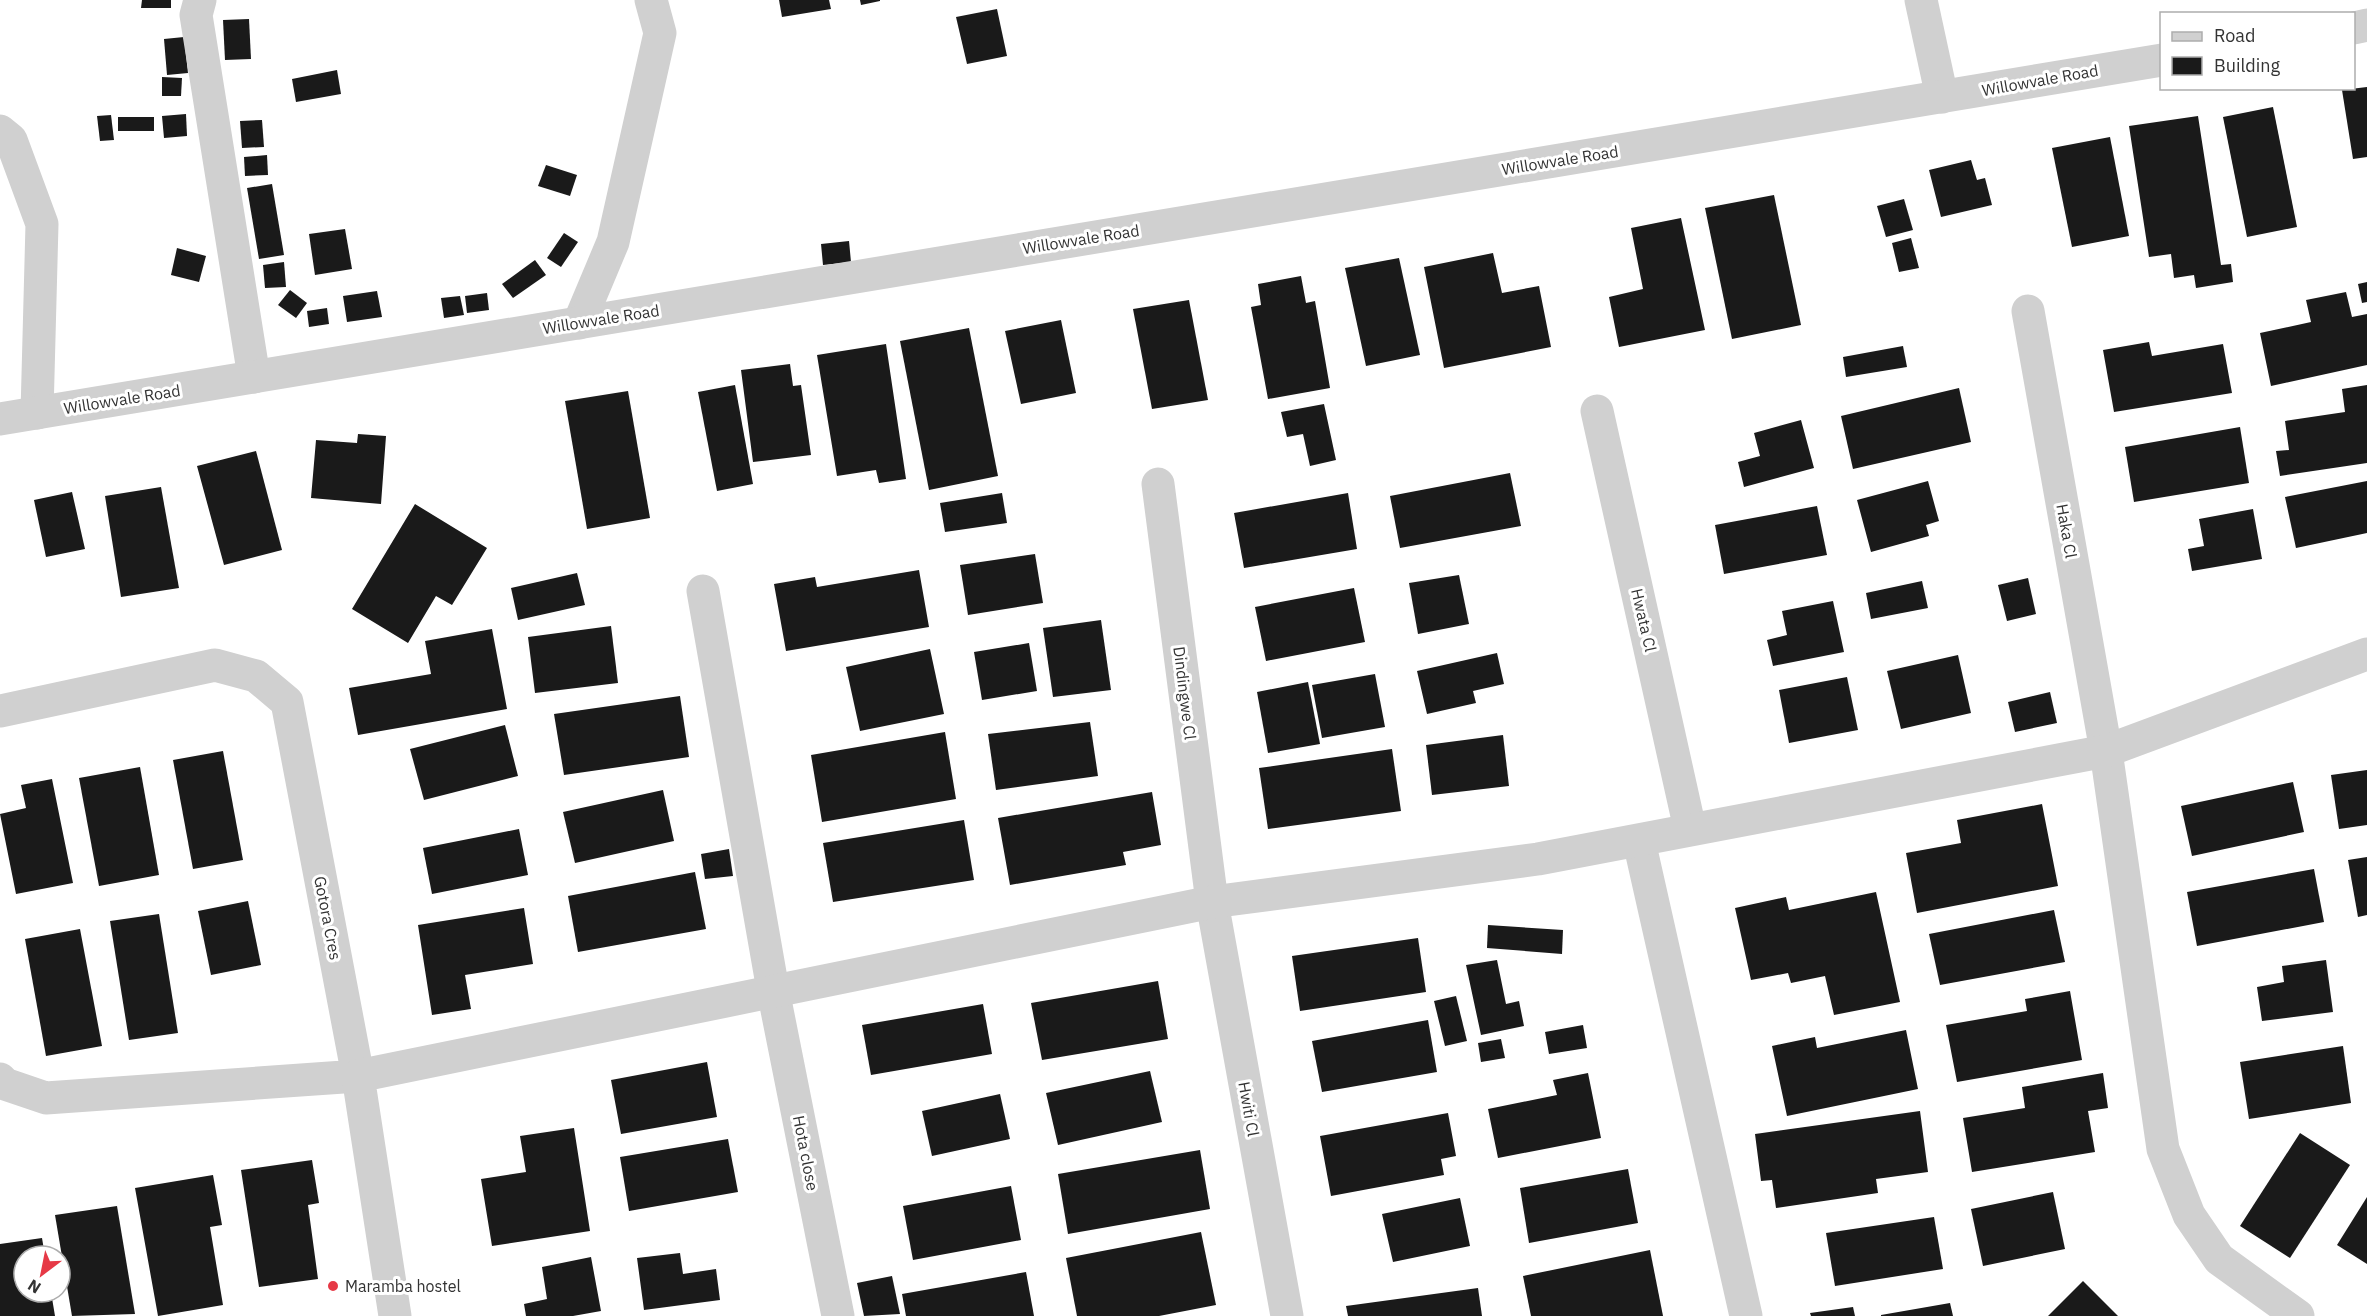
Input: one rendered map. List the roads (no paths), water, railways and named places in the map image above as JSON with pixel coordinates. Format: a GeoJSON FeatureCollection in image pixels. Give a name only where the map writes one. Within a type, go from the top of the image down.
{"type":"FeatureCollection","features":[{"type":"Feature","properties":{"kind":"street"},"geometry":{"type":"LineString","coordinates":[[200,0],[196,15],[254,376]]}},
{"type":"Feature","properties":{"kind":"street"},"geometry":{"type":"LineString","coordinates":[[579,323],[613,242],[658,45],[660,33],[651,0]]}},
{"type":"Feature","properties":{"kind":"street"},"geometry":{"type":"LineString","coordinates":[[1921,0],[1942,97]]}},
{"type":"Feature","properties":{"kind":"street","name":"Willowvale Road"},"geometry":{"type":"LineString","coordinates":[[0,419],[2160,60]]}},
{"type":"Feature","properties":{"kind":"street"},"geometry":{"type":"LineString","coordinates":[[0,131],[10,140],[42,224],[37,413]]}},
{"type":"Feature","properties":{"kind":"street","name":"Haka Cl"},"geometry":{"type":"LineString","coordinates":[[2028,311],[2106,751],[2163,1149],[2189,1215],[2219,1259],[2298,1316]]}},
{"type":"Feature","properties":{"kind":"street","name":"Hwata Cl"},"geometry":{"type":"LineString","coordinates":[[1597,411],[1690,829]]}},
{"type":"Feature","properties":{"kind":"street","name":"Dindingwe Cl"},"geometry":{"type":"LineString","coordinates":[[1158,484],[1212,902]]}},
{"type":"Feature","properties":{"kind":"street","name":"Hota close"},"geometry":{"type":"LineString","coordinates":[[703,591],[773,990],[838,1316]]}},
{"type":"Feature","properties":{"kind":"street"},"geometry":{"type":"LineString","coordinates":[[0,1079],[5,1084],[46,1098],[358,1076],[1212,902],[1538,859],[2106,751],[2367,654]]}},
{"type":"Feature","properties":{"kind":"street","name":"Gotora Cres"},"geometry":{"type":"LineString","coordinates":[[0,711],[215,665],[256,676],[287,702],[358,1076],[395,1316]]}},
{"type":"Feature","properties":{"kind":"street"},"geometry":{"type":"LineString","coordinates":[[1639,841],[1746,1316]]}},
{"type":"Feature","properties":{"kind":"street","name":"Hwiti Cl"},"geometry":{"type":"LineString","coordinates":[[1212,902],[1287,1316]]}},
{"type":"Feature","properties":{"kind":"place","name":"Maramba hostel"},"geometry":{"type":"Point","coordinates":[333,1286]}}]}
